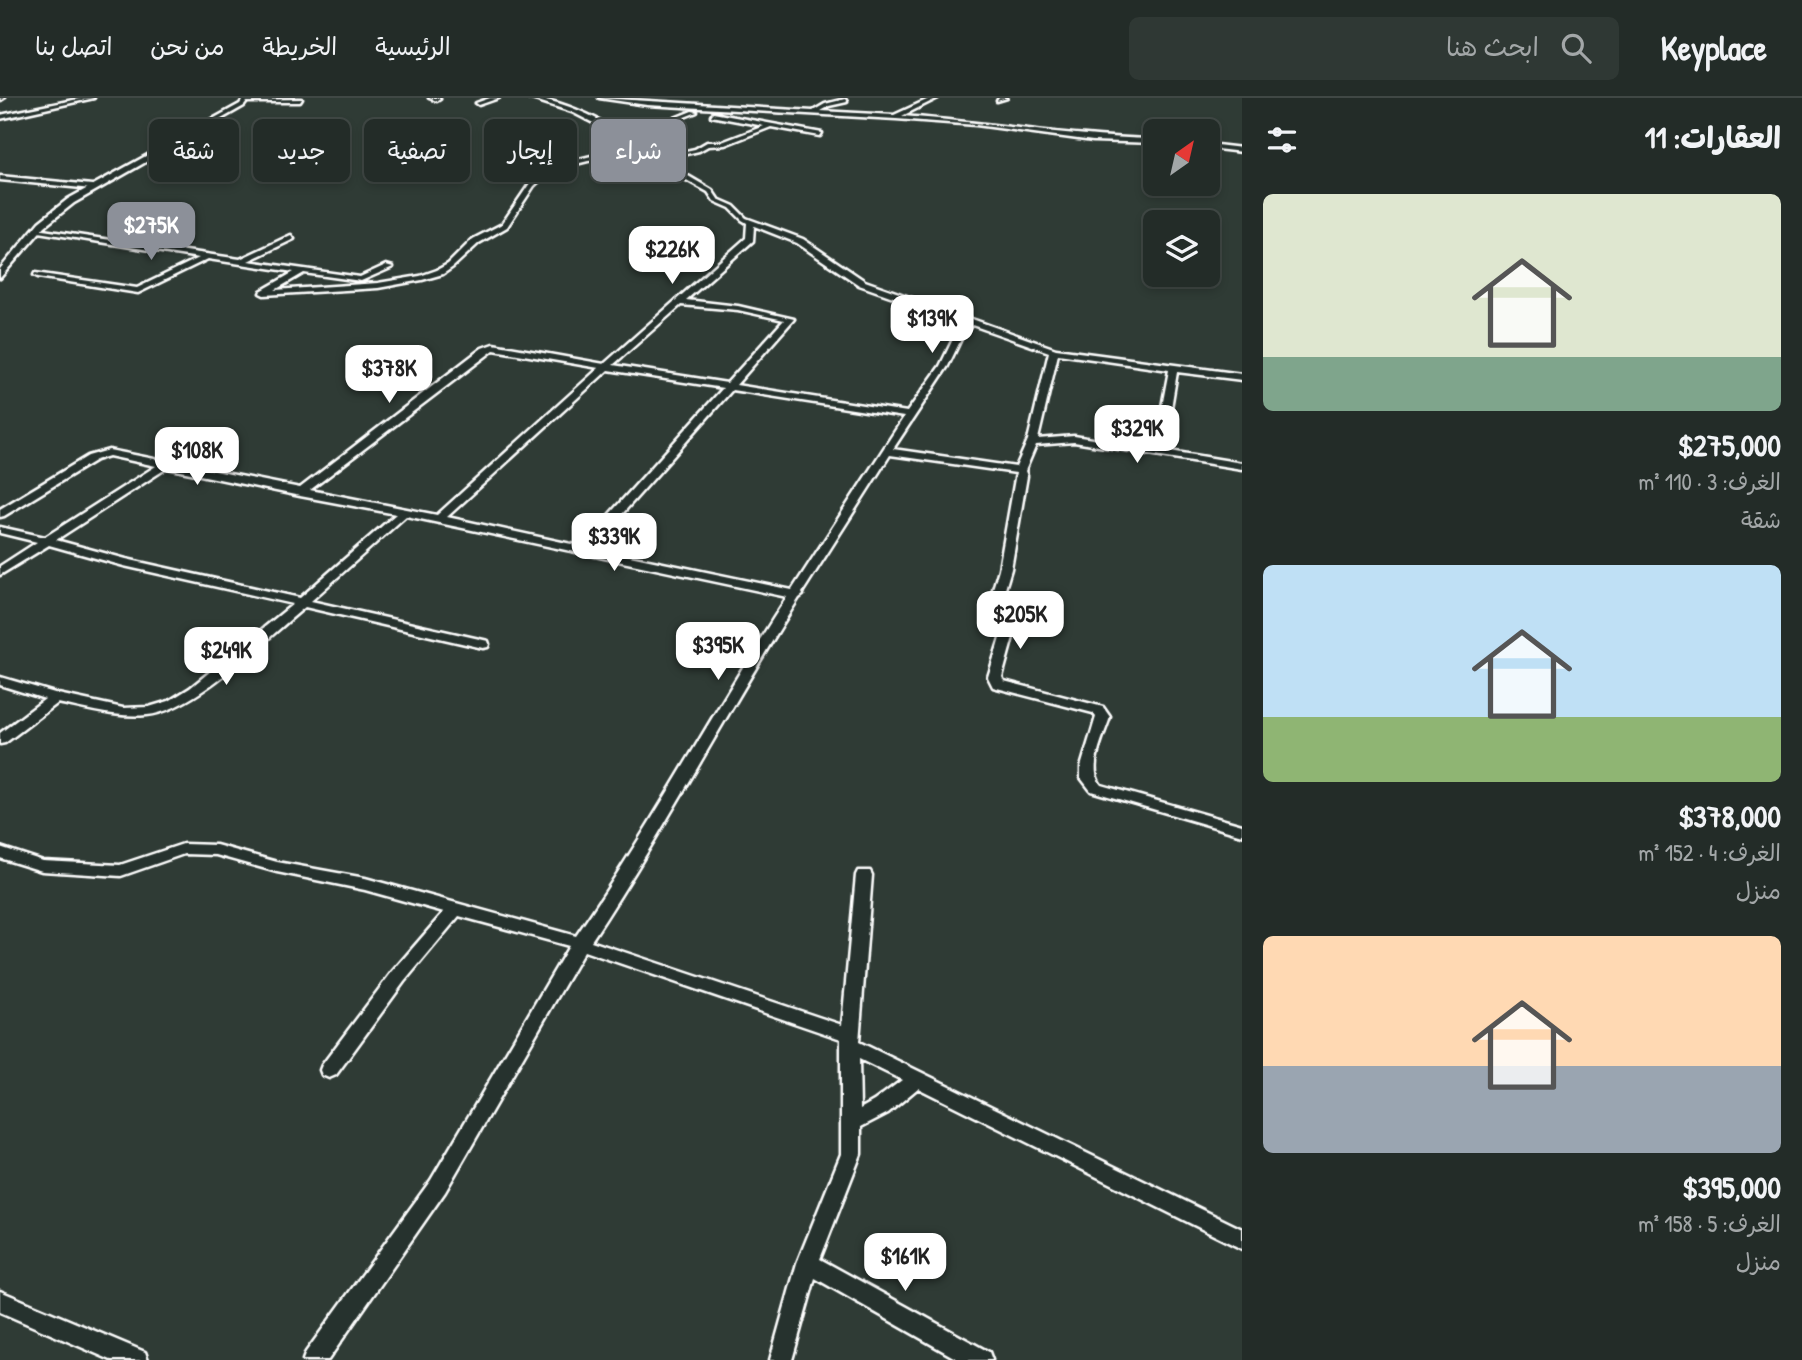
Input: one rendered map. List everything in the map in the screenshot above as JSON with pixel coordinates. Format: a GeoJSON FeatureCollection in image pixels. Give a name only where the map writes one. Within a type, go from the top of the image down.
{"type":"FeatureCollection","features":[{"type":"Feature","properties":{"kind":"street"},"geometry":{"type":"LineString","coordinates":[[17,114],[58,98]]}},
{"type":"Feature","properties":{"kind":"street"},"geometry":{"type":"LineString","coordinates":[[2,117],[92,98]]}},
{"type":"Feature","properties":{"kind":"street"},"geometry":{"type":"LineString","coordinates":[[432,98],[437,99]]}},
{"type":"Feature","properties":{"kind":"street"},"geometry":{"type":"LineString","coordinates":[[479,103],[496,98]]}},
{"type":"Feature","properties":{"kind":"street"},"geometry":{"type":"LineString","coordinates":[[532,98],[591,119]]}},
{"type":"Feature","properties":{"kind":"street"},"geometry":{"type":"LineString","coordinates":[[602,98],[669,105],[976,123],[1093,139],[1143,141]]}},
{"type":"Feature","properties":{"kind":"street"},"geometry":{"type":"LineString","coordinates":[[669,105],[680,100],[677,98]]}},
{"type":"Feature","properties":{"kind":"street"},"geometry":{"type":"LineString","coordinates":[[895,117],[935,98]]}},
{"type":"Feature","properties":{"kind":"street"},"geometry":{"type":"LineString","coordinates":[[0,275],[36,231],[92,187],[246,100],[300,100]]}},
{"type":"Feature","properties":{"kind":"street"},"geometry":{"type":"LineString","coordinates":[[814,113],[827,105],[845,101]]}},
{"type":"Feature","properties":{"kind":"street"},"geometry":{"type":"LineString","coordinates":[[633,108],[648,103],[820,134]]}},
{"type":"Feature","properties":{"kind":"street"},"geometry":{"type":"LineString","coordinates":[[539,111],[557,106]]}},
{"type":"Feature","properties":{"kind":"street"},"geometry":{"type":"LineString","coordinates":[[674,119],[694,112]]}},
{"type":"Feature","properties":{"kind":"street"},"geometry":{"type":"LineString","coordinates":[[794,130],[802,122]]}},
{"type":"Feature","properties":{"kind":"street"},"geometry":{"type":"LineString","coordinates":[[686,152],[707,144],[723,144],[770,125]]}},
{"type":"Feature","properties":{"kind":"street"},"geometry":{"type":"LineString","coordinates":[[1220,147],[1242,150]]}},
{"type":"Feature","properties":{"kind":"street"},"geometry":{"type":"LineString","coordinates":[[301,270],[264,293],[360,286],[423,277],[439,272],[452,266],[473,243],[507,224],[526,191],[543,175],[591,159]]}},
{"type":"Feature","properties":{"kind":"street"},"geometry":{"type":"LineString","coordinates":[[0,178],[92,187]]}},
{"type":"Feature","properties":{"kind":"street"},"geometry":{"type":"LineString","coordinates":[[686,179],[710,191],[716,200],[732,207],[751,222],[800,241],[862,283],[1054,351],[1242,377]]}},
{"type":"Feature","properties":{"kind":"street"},"geometry":{"type":"LineString","coordinates":[[439,519],[750,239],[751,222]]}},
{"type":"Feature","properties":{"kind":"street"},"geometry":{"type":"LineString","coordinates":[[36,231],[361,279],[389,267]]}},
{"type":"Feature","properties":{"kind":"street"},"geometry":{"type":"LineString","coordinates":[[242,260],[291,237]]}},
{"type":"Feature","properties":{"kind":"street"},"geometry":{"type":"LineString","coordinates":[[38,275],[138,291],[209,256]]}},
{"type":"Feature","properties":{"kind":"street"},"geometry":{"type":"LineString","coordinates":[[73,281],[90,273]]}},
{"type":"Feature","properties":{"kind":"street"},"geometry":{"type":"LineString","coordinates":[[590,551],[593,539],[790,319],[738,308],[677,302]]}},
{"type":"Feature","properties":{"kind":"street"},"geometry":{"type":"LineString","coordinates":[[314,1360],[438,1186],[579,943],[621,883],[740,680],[797,595],[886,451],[944,366],[960,333],[967,324],[973,322]]}},
{"type":"Feature","properties":{"kind":"street"},"geometry":{"type":"LineString","coordinates":[[300,493],[485,350],[493,347],[910,415]]}},
{"type":"Feature","properties":{"kind":"street"},"geometry":{"type":"LineString","coordinates":[[1054,351],[1032,442],[1020,471],[1022,476],[1005,569],[996,599],[1012,619],[995,677],[998,684],[1098,710],[1103,717],[1088,767],[1088,778],[1096,788],[1242,830]]}},
{"type":"Feature","properties":{"kind":"street"},"geometry":{"type":"LineString","coordinates":[[1158,453],[1173,371],[1178,368]]}},
{"type":"Feature","properties":{"kind":"street"},"geometry":{"type":"LineString","coordinates":[[1032,442],[1074,439],[1242,466]]}},
{"type":"Feature","properties":{"kind":"street"},"geometry":{"type":"LineString","coordinates":[[886,451],[1020,471]]}},
{"type":"Feature","properties":{"kind":"street"},"geometry":{"type":"LineString","coordinates":[[0,514],[100,454],[118,454],[797,595]]}},
{"type":"Feature","properties":{"kind":"street"},"geometry":{"type":"LineString","coordinates":[[0,571],[166,464]]}},
{"type":"Feature","properties":{"kind":"street"},"geometry":{"type":"LineString","coordinates":[[0,681],[55,698],[135,713],[174,704],[195,691],[303,602],[402,514]]}},
{"type":"Feature","properties":{"kind":"street"},"geometry":{"type":"LineString","coordinates":[[0,530],[124,562],[483,644]]}},
{"type":"Feature","properties":{"kind":"street"},"geometry":{"type":"LineString","coordinates":[[0,740],[55,698]]}},
{"type":"Feature","properties":{"kind":"street"},"geometry":{"type":"LineString","coordinates":[[0,852],[42,866],[121,871],[183,849],[216,850],[278,867],[365,884],[579,943],[851,1041],[917,1079],[1242,1239]]}},
{"type":"Feature","properties":{"kind":"street"},"geometry":{"type":"LineString","coordinates":[[781,1360],[807,1263],[851,1154],[851,1041],[864,875]]}},
{"type":"Feature","properties":{"kind":"street"},"geometry":{"type":"LineString","coordinates":[[329,1070],[398,977],[450,918],[454,907]]}},
{"type":"Feature","properties":{"kind":"street"},"geometry":{"type":"LineString","coordinates":[[851,1123],[881,1107],[917,1079]]}},
{"type":"Feature","properties":{"kind":"street"},"geometry":{"type":"LineString","coordinates":[[807,1263],[981,1360]]}},
{"type":"Feature","properties":{"kind":"street"},"geometry":{"type":"LineString","coordinates":[[0,1300],[137,1360]]}}]}
